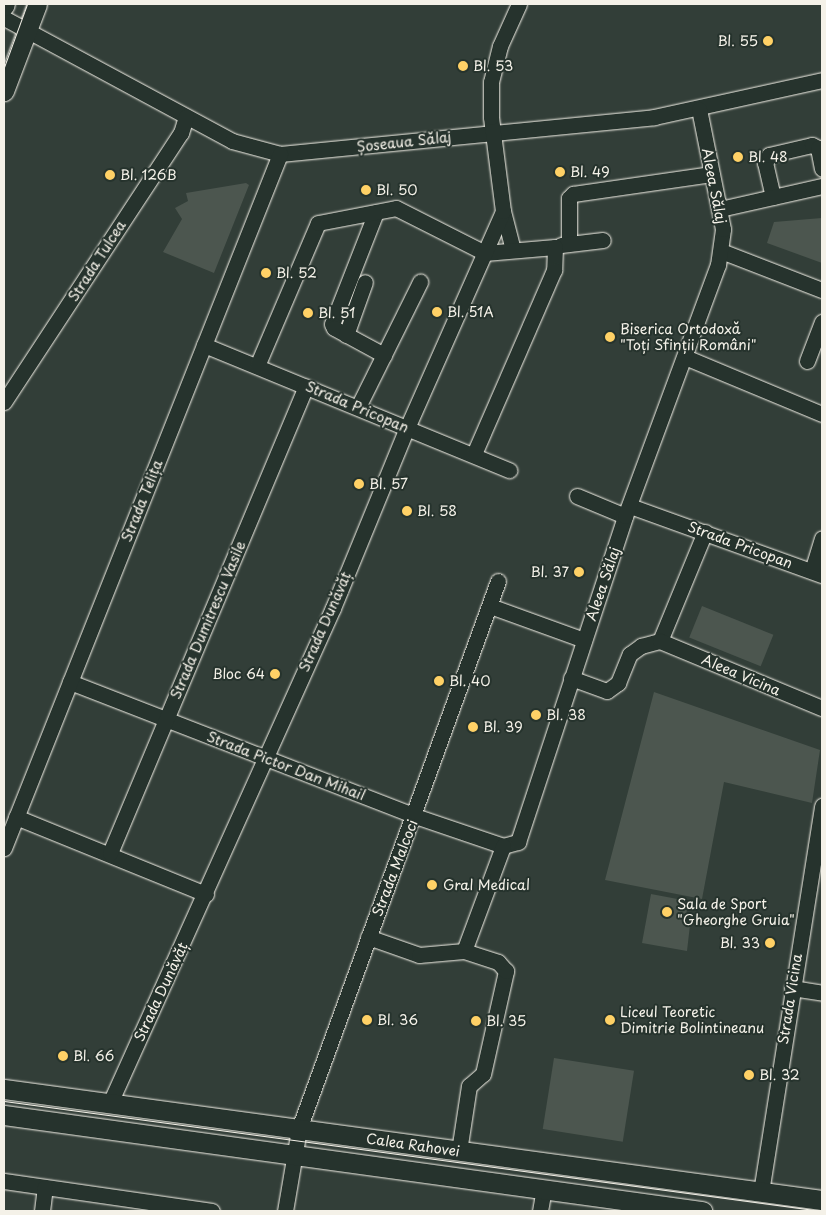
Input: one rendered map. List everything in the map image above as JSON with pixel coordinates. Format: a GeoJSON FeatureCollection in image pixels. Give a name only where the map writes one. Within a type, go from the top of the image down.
{"type":"FeatureCollection","features":[{"type":"Feature","properties":{"kind":"main road"},"geometry":{"type":"LineString","coordinates":[[4,90],[15,24],[36,4]]}},
{"type":"Feature","properties":{"kind":"main road","name":"Calea Rahovei"},"geometry":{"type":"LineString","coordinates":[[4,1089],[822,1200]]}},
{"type":"Feature","properties":{"kind":"main road","name":"Calea Rahovei"},"geometry":{"type":"LineString","coordinates":[[4,1116],[670,1209],[702,1211]]}},
{"type":"Feature","properties":{"kind":"street"},"geometry":{"type":"LineString","coordinates":[[513,250],[503,211],[490,99],[494,63],[519,4]]}},
{"type":"Feature","properties":{"kind":"street","name":"Șoseaua Sălaj"},"geometry":{"type":"LineString","coordinates":[[15,24],[232,141],[280,154],[493,133],[699,109],[822,80]]}},
{"type":"Feature","properties":{"kind":"street","name":"Aleea Sălaj"},"geometry":{"type":"LineString","coordinates":[[503,846],[518,842],[570,678],[721,251],[723,229],[720,209],[699,109]]}},
{"type":"Feature","properties":{"kind":"street","name":"Strada Tulcea"},"geometry":{"type":"LineString","coordinates":[[4,402],[181,134],[186,117]]}},
{"type":"Feature","properties":{"kind":"street"},"geometry":{"type":"LineString","coordinates":[[773,197],[765,163],[769,155],[812,145],[818,148],[822,169]]}},
{"type":"Feature","properties":{"kind":"street","name":"Strada Telița"},"geometry":{"type":"LineString","coordinates":[[4,848],[280,154]]}},
{"type":"Feature","properties":{"kind":"street"},"geometry":{"type":"LineString","coordinates":[[474,454],[554,270],[562,245],[569,198],[573,194],[712,174]]}},
{"type":"Feature","properties":{"kind":"street"},"geometry":{"type":"LineString","coordinates":[[720,209],[822,186]]}},
{"type":"Feature","properties":{"kind":"street"},"geometry":{"type":"LineString","coordinates":[[257,366],[318,223],[396,208],[485,253],[603,240]]}},
{"type":"Feature","properties":{"kind":"street","name":"Strada Dunăvăț"},"geometry":{"type":"LineString","coordinates":[[110,1103],[206,894],[333,608],[407,428],[503,211]]}},
{"type":"Feature","properties":{"kind":"street"},"geometry":{"type":"LineString","coordinates":[[376,212],[332,324],[346,335],[384,355]]}},
{"type":"Feature","properties":{"kind":"street"},"geometry":{"type":"LineString","coordinates":[[721,251],[822,290]]}},
{"type":"Feature","properties":{"kind":"street"},"geometry":{"type":"LineString","coordinates":[[346,335],[364,282]]}},
{"type":"Feature","properties":{"kind":"street"},"geometry":{"type":"LineString","coordinates":[[358,408],[420,282]]}},
{"type":"Feature","properties":{"kind":"street"},"geometry":{"type":"LineString","coordinates":[[808,361],[822,322]]}},
{"type":"Feature","properties":{"kind":"street","name":"Strada Pricopan"},"geometry":{"type":"LineString","coordinates":[[204,344],[509,470]]}},
{"type":"Feature","properties":{"kind":"street"},"geometry":{"type":"LineString","coordinates":[[685,357],[822,414]]}},
{"type":"Feature","properties":{"kind":"street","name":"Strada Dumitrescu Vasile"},"geometry":{"type":"LineString","coordinates":[[110,853],[306,386]]}},
{"type":"Feature","properties":{"kind":"street","name":"Strada Pricopan"},"geometry":{"type":"LineString","coordinates":[[577,496],[705,532],[817,573]]}},
{"type":"Feature","properties":{"kind":"street"},"geometry":{"type":"LineString","coordinates":[[570,678],[607,691],[618,683],[630,654],[641,646],[660,641],[705,532]]}},
{"type":"Feature","properties":{"kind":"street"},"geometry":{"type":"LineString","coordinates":[[817,573],[822,539]]}},
{"type":"Feature","properties":{"kind":"street","name":"Strada Malcoci"},"geometry":{"type":"LineString","coordinates":[[284,1211],[292,1157],[299,1130],[498,580]]}},
{"type":"Feature","properties":{"kind":"street"},"geometry":{"type":"LineString","coordinates":[[490,606],[584,640]]}},
{"type":"Feature","properties":{"kind":"street","name":"Aleea Vicina"},"geometry":{"type":"LineString","coordinates":[[660,641],[822,708]]}},
{"type":"Feature","properties":{"kind":"street","name":"Strada Pictor Dan Mihail"},"geometry":{"type":"LineString","coordinates":[[70,682],[264,760],[414,816],[503,846]]}},
{"type":"Feature","properties":{"kind":"street","name":"Strada Vicina"},"geometry":{"type":"LineString","coordinates":[[761,1192],[822,806]]}},
{"type":"Feature","properties":{"kind":"street"},"geometry":{"type":"LineString","coordinates":[[16,817],[110,853],[206,894]]}},
{"type":"Feature","properties":{"kind":"street"},"geometry":{"type":"LineString","coordinates":[[464,951],[503,846]]}},
{"type":"Feature","properties":{"kind":"street"},"geometry":{"type":"LineString","coordinates":[[368,937],[419,955],[464,951],[498,962],[506,971],[483,1074],[469,1086],[459,1151]]}},
{"type":"Feature","properties":{"kind":"street"},"geometry":{"type":"LineString","coordinates":[[792,988],[822,993]]}},
{"type":"Feature","properties":{"kind":"street"},"geometry":{"type":"LineString","coordinates":[[4,1181],[212,1211]]}},
{"type":"Feature","properties":{"kind":"street"},"geometry":{"type":"LineString","coordinates":[[42,1211],[45,1187]]}},
{"type":"Feature","properties":{"kind":"street"},"geometry":{"type":"LineString","coordinates":[[540,1211],[544,1190]]}},
{"type":"Feature","properties":{"kind":"shaded area"},"geometry":{"type":"Polygon","coordinates":[[[246,183],[249,185],[214,273],[163,252],[182,219],[175,208],[188,201],[186,193],[246,183]]]}},
{"type":"Feature","properties":{"kind":"shaded area"},"geometry":{"type":"Polygon","coordinates":[[[822,218],[822,263],[767,243],[774,222],[822,218]]]}},
{"type":"Feature","properties":{"kind":"shaded area"},"geometry":{"type":"Polygon","coordinates":[[[702,606],[773,635],[761,666],[689,638],[702,606]]]}},
{"type":"Feature","properties":{"kind":"shaded area"},"geometry":{"type":"Polygon","coordinates":[[[654,692],[820,750],[812,803],[724,782],[702,899],[605,880],[654,692]]]}},
{"type":"Feature","properties":{"kind":"shaded area","name":"Sala de Sport \"Gheorghe Gruia\""},"geometry":{"type":"Polygon","coordinates":[[[651,894],[688,901],[685,924],[690,925],[687,951],[642,943],[651,894]]]}},
{"type":"Feature","properties":{"kind":"shaded area"},"geometry":{"type":"Polygon","coordinates":[[[554,1058],[634,1071],[623,1142],[543,1129],[554,1058]]]}},
{"type":"Feature","properties":{"kind":"tram line"},"geometry":{"type":"LineString","coordinates":[[4,67],[27,4]]}},
{"type":"Feature","properties":{"kind":"tram line"},"geometry":{"type":"LineString","coordinates":[[4,1101],[822,1211]]}},
{"type":"Feature","properties":{"kind":"place","name":"Bl. 55"},"geometry":{"type":"Point","coordinates":[768,41]}},
{"type":"Feature","properties":{"kind":"place","name":"Bl. 53"},"geometry":{"type":"Point","coordinates":[463,66]}},
{"type":"Feature","properties":{"kind":"place","name":"Bl. 48"},"geometry":{"type":"Point","coordinates":[738,157]}},
{"type":"Feature","properties":{"kind":"place","name":"Bl. 49"},"geometry":{"type":"Point","coordinates":[560,172]}},
{"type":"Feature","properties":{"kind":"place","name":"Bl. 126B"},"geometry":{"type":"Point","coordinates":[110,175]}},
{"type":"Feature","properties":{"kind":"place","name":"Bl. 50"},"geometry":{"type":"Point","coordinates":[366,190]}},
{"type":"Feature","properties":{"kind":"place","name":"Bl. 52"},"geometry":{"type":"Point","coordinates":[266,273]}},
{"type":"Feature","properties":{"kind":"place","name":"Bl. 51A"},"geometry":{"type":"Point","coordinates":[437,312]}},
{"type":"Feature","properties":{"kind":"place","name":"Bl. 51"},"geometry":{"type":"Point","coordinates":[308,313]}},
{"type":"Feature","properties":{"kind":"place","name":"Biserica Ortodoxă \"Toți Sfinții Români\""},"geometry":{"type":"Point","coordinates":[610,337]}},
{"type":"Feature","properties":{"kind":"place","name":"Bl. 57"},"geometry":{"type":"Point","coordinates":[359,484]}},
{"type":"Feature","properties":{"kind":"place","name":"Bl. 58"},"geometry":{"type":"Point","coordinates":[407,511]}},
{"type":"Feature","properties":{"kind":"place","name":"Bl. 37"},"geometry":{"type":"Point","coordinates":[579,572]}},
{"type":"Feature","properties":{"kind":"place","name":"Bloc 64"},"geometry":{"type":"Point","coordinates":[275,674]}},
{"type":"Feature","properties":{"kind":"place","name":"Bl. 40"},"geometry":{"type":"Point","coordinates":[439,681]}},
{"type":"Feature","properties":{"kind":"place","name":"Bl. 38"},"geometry":{"type":"Point","coordinates":[536,715]}},
{"type":"Feature","properties":{"kind":"place","name":"Bl. 39"},"geometry":{"type":"Point","coordinates":[473,727]}},
{"type":"Feature","properties":{"kind":"place","name":"Gral Medical"},"geometry":{"type":"Point","coordinates":[432,885]}},
{"type":"Feature","properties":{"kind":"place","name":"Sala de Sport \"Gheorghe Gruia\""},"geometry":{"type":"Point","coordinates":[667,912]}},
{"type":"Feature","properties":{"kind":"place","name":"Bl. 33"},"geometry":{"type":"Point","coordinates":[770,943]}},
{"type":"Feature","properties":{"kind":"place","name":"Bl. 36"},"geometry":{"type":"Point","coordinates":[367,1020]}},
{"type":"Feature","properties":{"kind":"place","name":"Liceul Teoretic Dimitrie Bolintineanu"},"geometry":{"type":"Point","coordinates":[610,1020]}},
{"type":"Feature","properties":{"kind":"place","name":"Bl. 35"},"geometry":{"type":"Point","coordinates":[476,1021]}},
{"type":"Feature","properties":{"kind":"place","name":"Bl. 66"},"geometry":{"type":"Point","coordinates":[63,1056]}},
{"type":"Feature","properties":{"kind":"place","name":"Bl. 32"},"geometry":{"type":"Point","coordinates":[749,1075]}}]}
